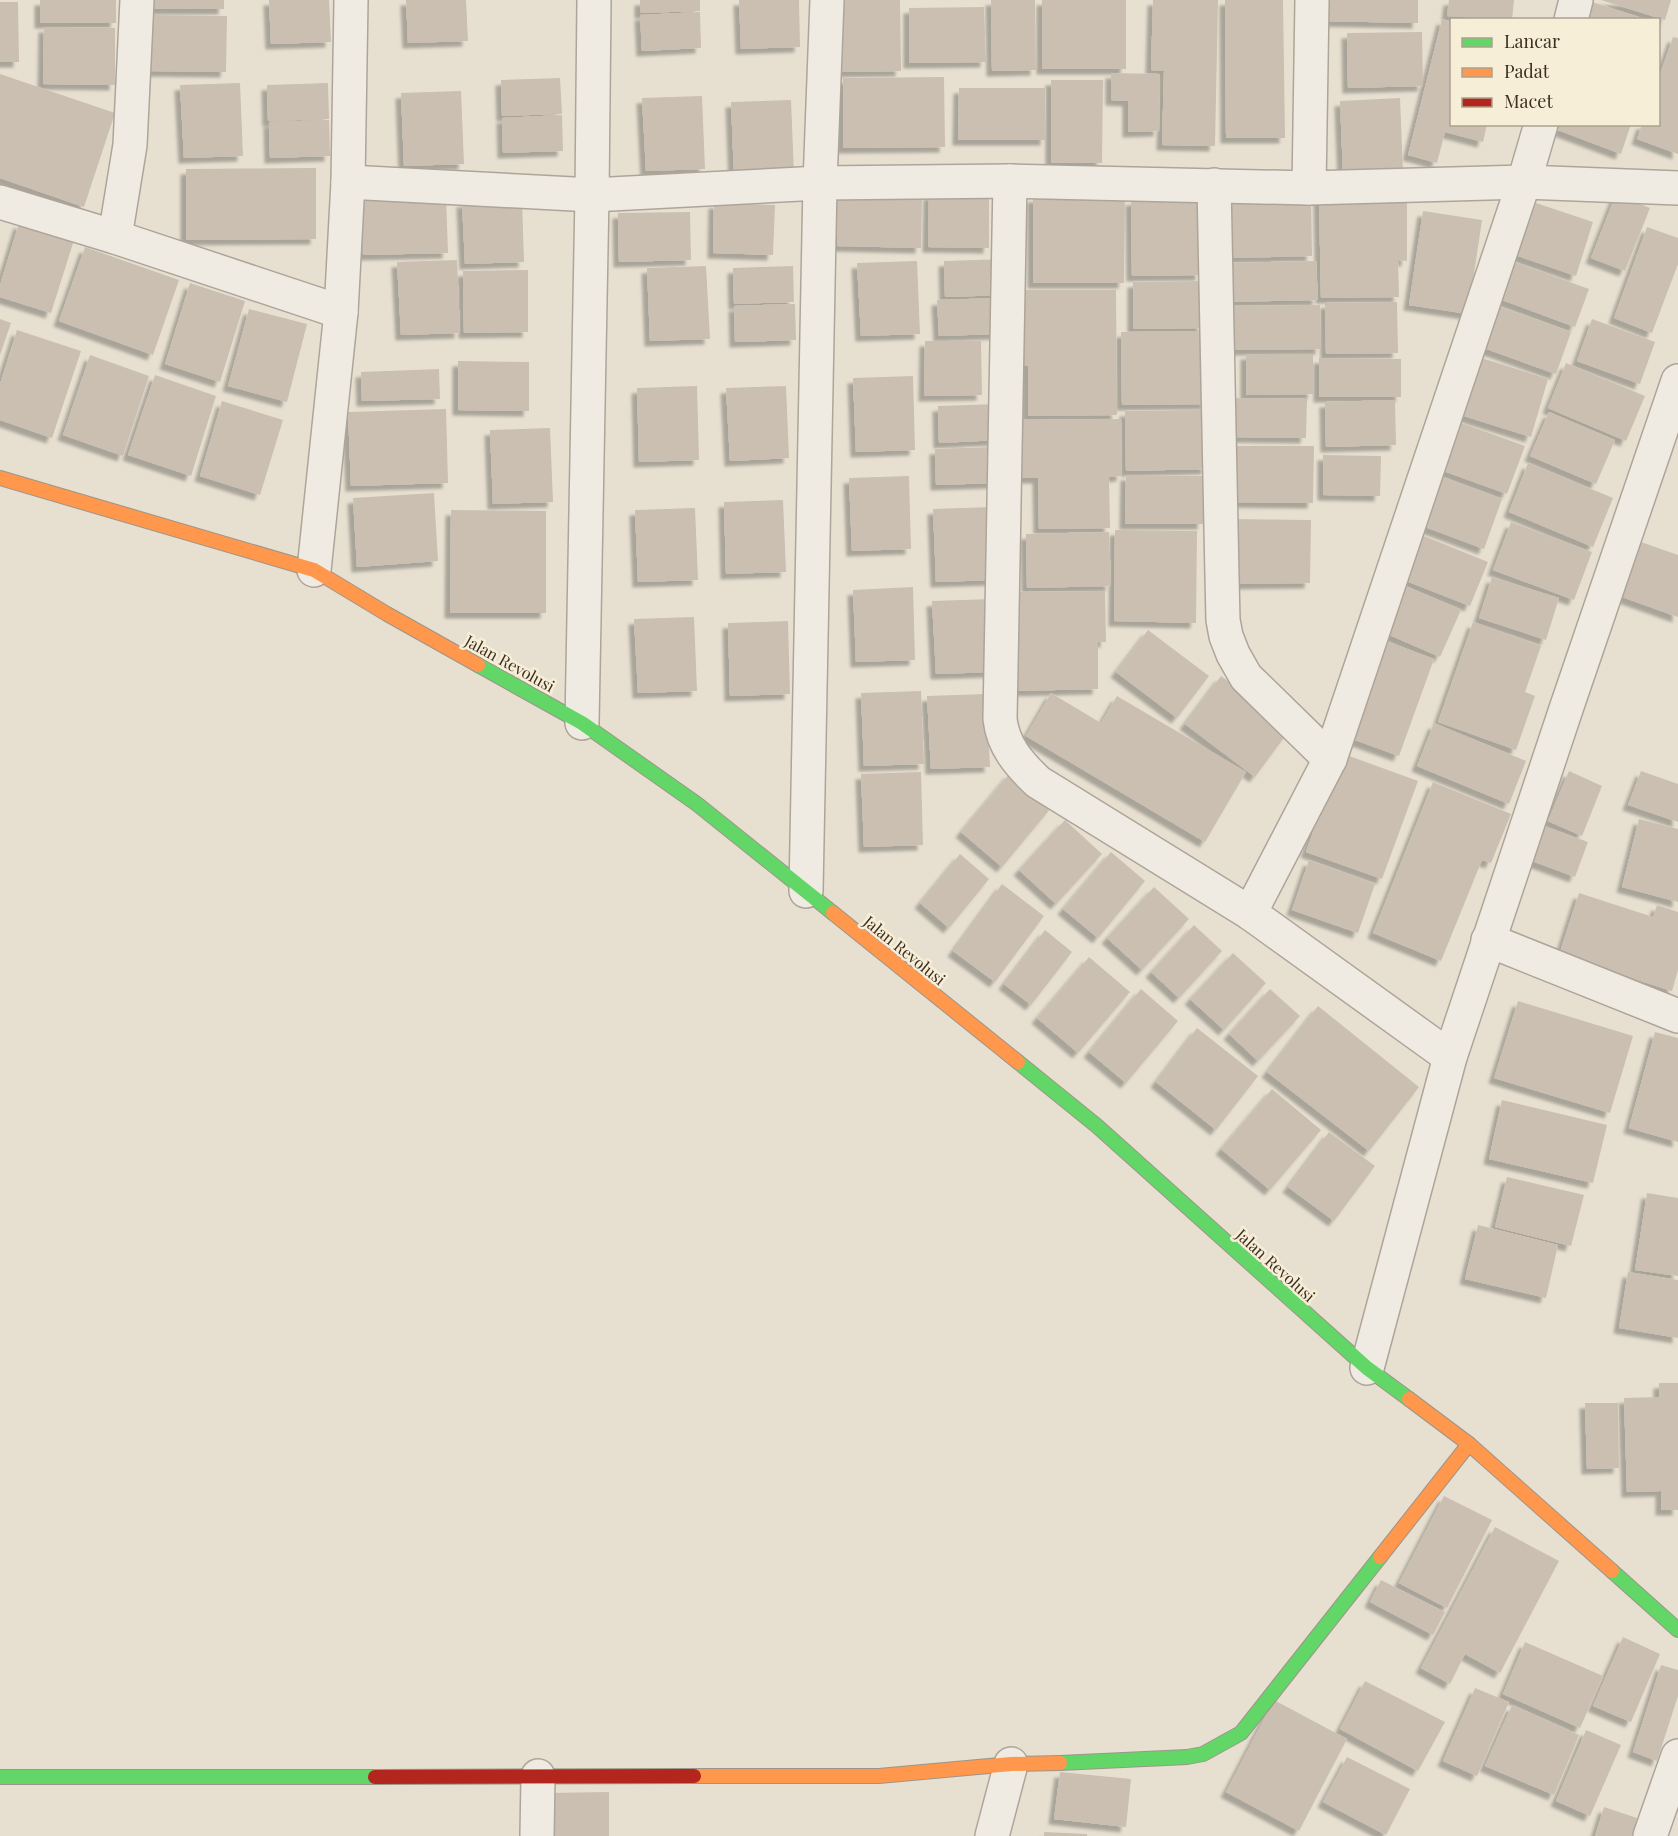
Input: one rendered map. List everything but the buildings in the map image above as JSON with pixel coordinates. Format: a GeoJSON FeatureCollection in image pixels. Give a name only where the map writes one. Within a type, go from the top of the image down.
{"type":"FeatureCollection","features":[{"type":"Feature","properties":{"kind":"street"},"geometry":{"type":"LineString","coordinates":[[115,237],[130,145],[136,0]]}},
{"type":"Feature","properties":{"kind":"street"},"geometry":{"type":"LineString","coordinates":[[314,570],[341,312],[348,182],[351,0]]}},
{"type":"Feature","properties":{"kind":"street"},"geometry":{"type":"LineString","coordinates":[[582,723],[594,0]]}},
{"type":"Feature","properties":{"kind":"street"},"geometry":{"type":"LineString","coordinates":[[806,891],[820,183],[827,0]]}},
{"type":"Feature","properties":{"kind":"street"},"geometry":{"type":"LineString","coordinates":[[1309,188],[1312,0]]}},
{"type":"Feature","properties":{"kind":"street"},"geometry":{"type":"LineString","coordinates":[[1572,18],[1576,0]]}},
{"type":"Feature","properties":{"kind":"street"},"geometry":{"type":"LineString","coordinates":[[1250,913],[1330,759],[1524,182],[1540,126]]}},
{"type":"Feature","properties":{"kind":"street"},"geometry":{"type":"LineString","coordinates":[[348,182],[592,195],[820,183],[1010,181],[1309,188],[1524,182],[1678,188]]}},
{"type":"Feature","properties":{"kind":"street"},"geometry":{"type":"LineString","coordinates":[[1010,181],[1001,730],[1008,746],[1017,761],[1038,782],[1250,913],[1450,1057]]}},
{"type":"Feature","properties":{"kind":"street"},"geometry":{"type":"LineString","coordinates":[[1214,185],[1223,620],[1226,636],[1246,677],[1330,759]]}},
{"type":"Feature","properties":{"kind":"street"},"geometry":{"type":"LineString","coordinates":[[0,202],[115,237],[341,312]]}},
{"type":"Feature","properties":{"kind":"street"},"geometry":{"type":"LineString","coordinates":[[1366,1368],[1450,1057],[1678,381]]}},
{"type":"Feature","properties":{"kind":"street","name":"Jalan Revolusi"},"geometry":{"type":"LineString","coordinates":[[0,478],[314,570],[387,614],[582,723],[697,804],[1097,1126],[1366,1368],[1469,1444],[1678,1630]]}},
{"type":"Feature","properties":{"kind":"street"},"geometry":{"type":"LineString","coordinates":[[1488,940],[1678,1016]]}},
{"type":"Feature","properties":{"kind":"street"},"geometry":{"type":"LineString","coordinates":[[0,1777],[879,1776],[1011,1764],[1131,1761],[1203,1754],[1241,1733],[1469,1444]]}},
{"type":"Feature","properties":{"kind":"street"},"geometry":{"type":"LineString","coordinates":[[1650,1836],[1678,1756]]}},
{"type":"Feature","properties":{"kind":"street"},"geometry":{"type":"LineString","coordinates":[[992,1836],[1011,1764]]}},
{"type":"Feature","properties":{"kind":"street"},"geometry":{"type":"LineString","coordinates":[[537,1836],[538,1776]]}},
{"type":"Feature","properties":{"kind":"traffic: fast"},"geometry":{"type":"LineString","coordinates":[[478,665],[582,723],[697,804],[833,913]]}},
{"type":"Feature","properties":{"kind":"traffic: fast"},"geometry":{"type":"LineString","coordinates":[[1018,1062],[1097,1126],[1367,1368],[1409,1399]]}},
{"type":"Feature","properties":{"kind":"traffic: fast"},"geometry":{"type":"LineString","coordinates":[[1060,1763],[1187,1757],[1203,1754],[1241,1733],[1380,1557]]}},
{"type":"Feature","properties":{"kind":"traffic: fast"},"geometry":{"type":"LineString","coordinates":[[1612,1571],[1678,1630]]}},
{"type":"Feature","properties":{"kind":"traffic: fast"},"geometry":{"type":"LineString","coordinates":[[0,1777],[375,1777]]}},
{"type":"Feature","properties":{"kind":"traffic: slow"},"geometry":{"type":"LineString","coordinates":[[0,478],[314,570],[478,665]]}},
{"type":"Feature","properties":{"kind":"traffic: slow"},"geometry":{"type":"LineString","coordinates":[[833,913],[1018,1062]]}},
{"type":"Feature","properties":{"kind":"traffic: slow"},"geometry":{"type":"LineString","coordinates":[[1409,1399],[1469,1444],[1612,1571]]}},
{"type":"Feature","properties":{"kind":"traffic: slow"},"geometry":{"type":"LineString","coordinates":[[1380,1557],[1469,1444]]}},
{"type":"Feature","properties":{"kind":"traffic: slow"},"geometry":{"type":"LineString","coordinates":[[694,1776],[879,1776],[1011,1764],[1060,1763]]}},
{"type":"Feature","properties":{"kind":"traffic: jam"},"geometry":{"type":"LineString","coordinates":[[375,1777],[694,1776]]}}]}
